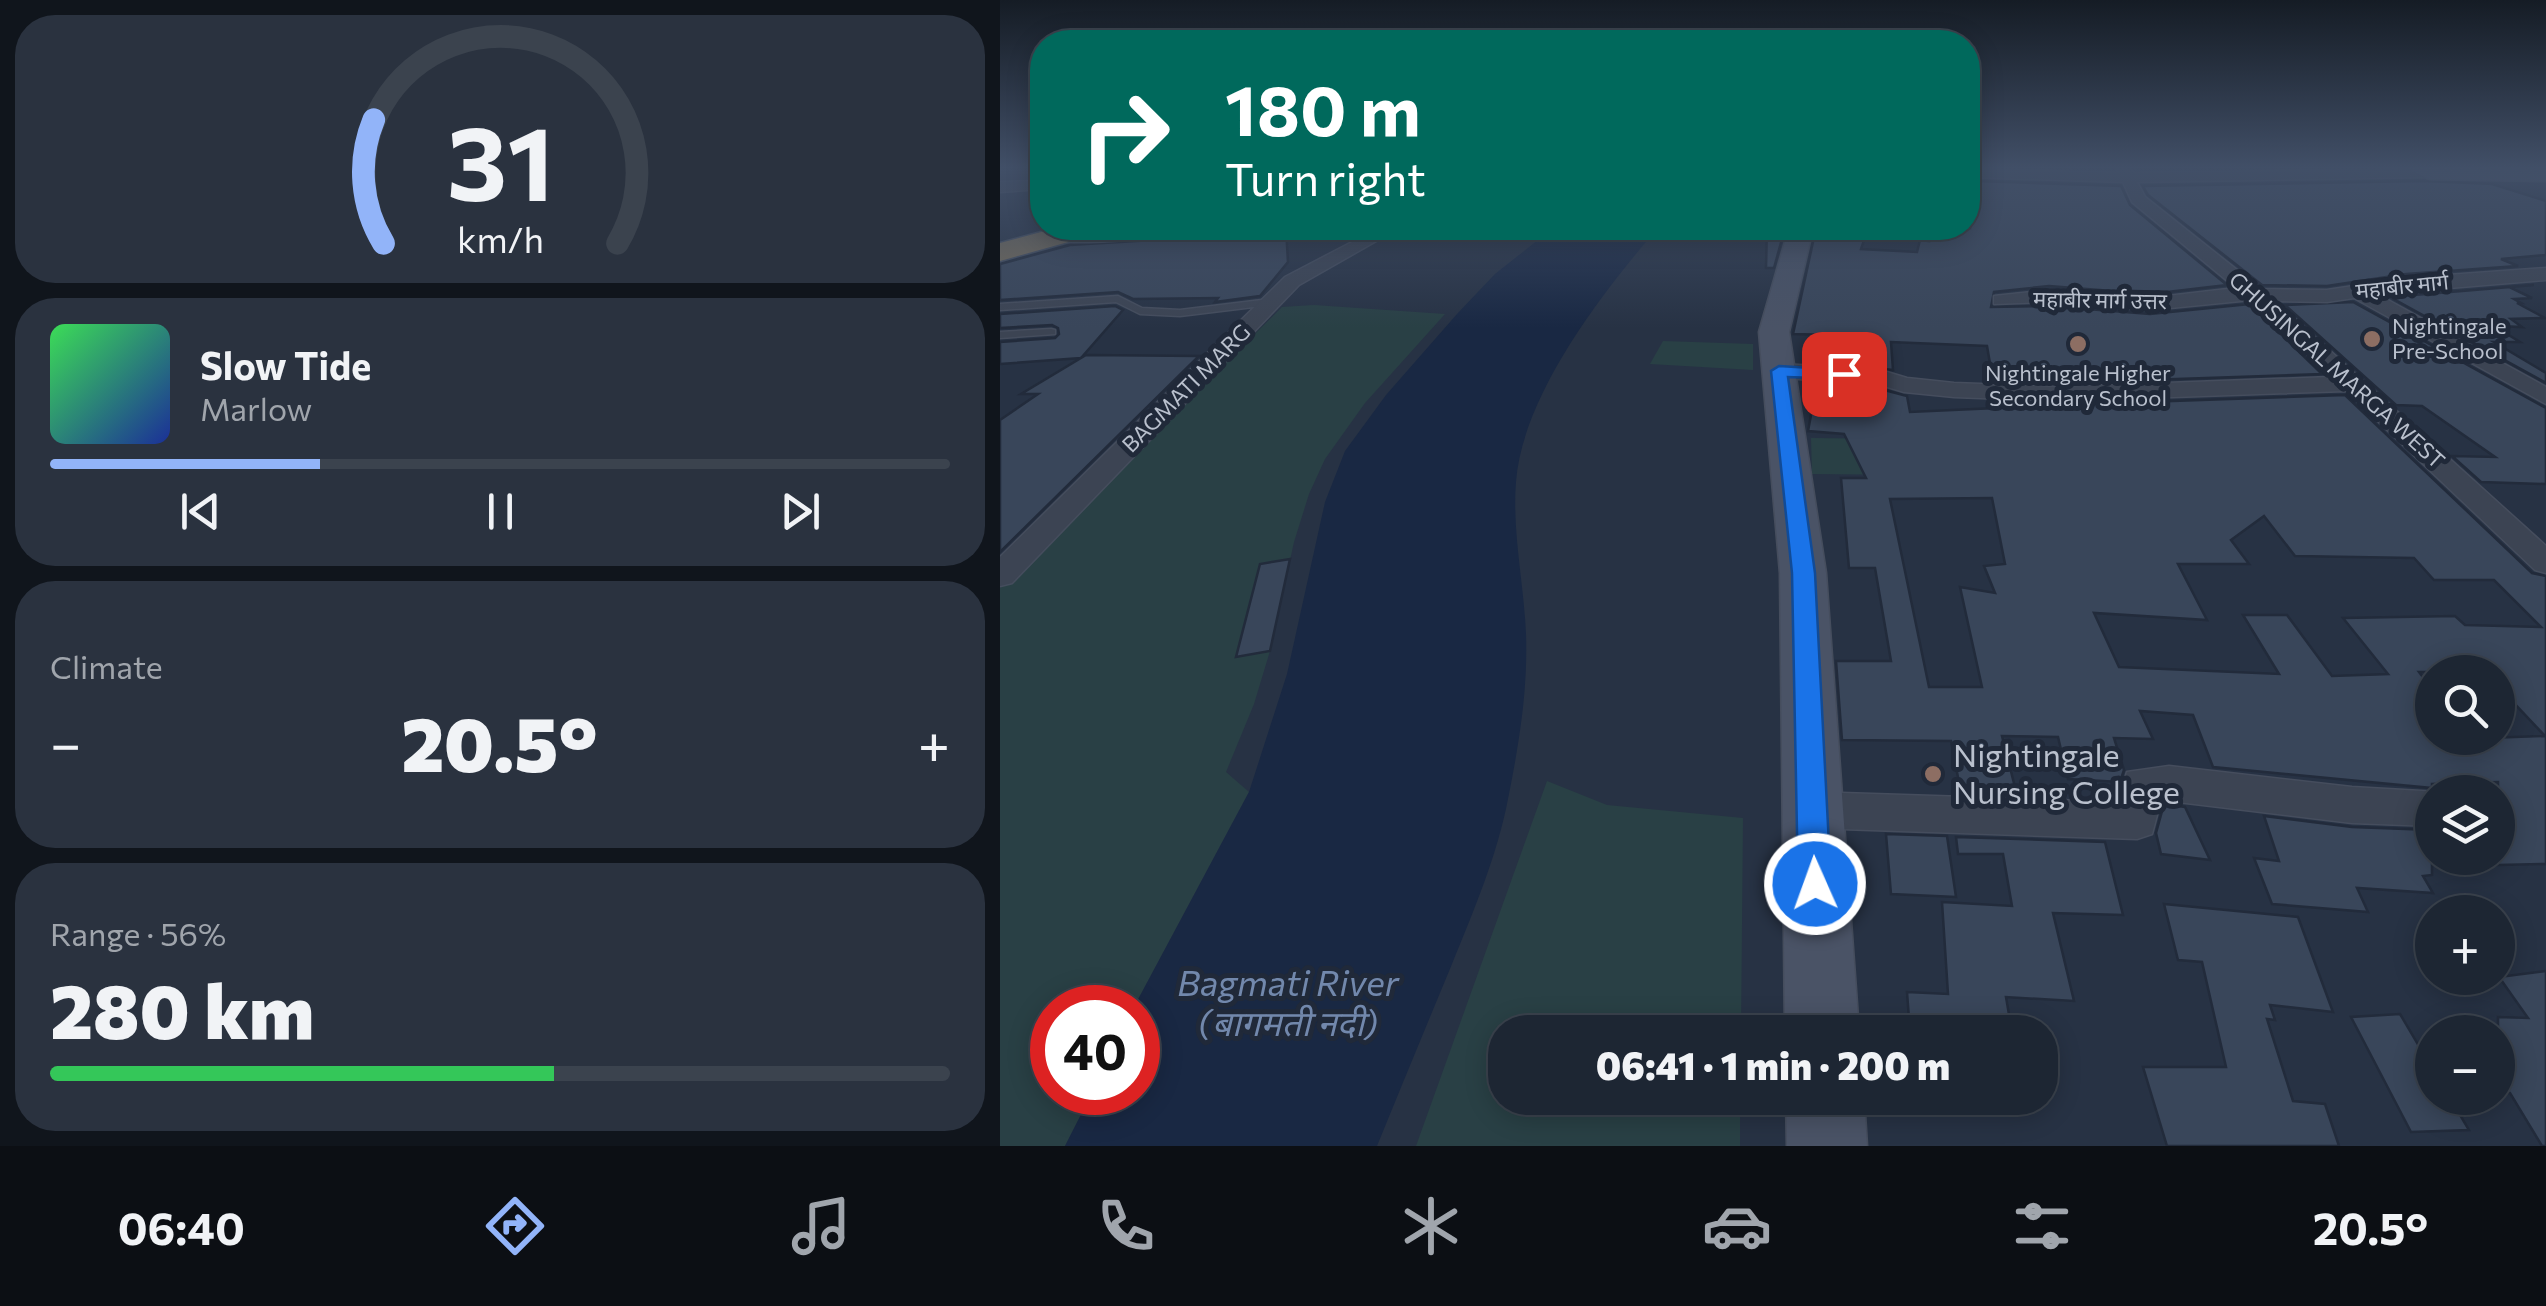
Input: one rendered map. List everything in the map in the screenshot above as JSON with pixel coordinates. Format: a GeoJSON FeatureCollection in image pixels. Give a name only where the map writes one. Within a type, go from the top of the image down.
{"type":"FeatureCollection","features":[{"type":"Feature","properties":{"kind":"highway"},"geometry":{"type":"LineString","coordinates":[[1000,250],[1035,240]]}},
{"type":"Feature","properties":{"kind":"street","name":"GHUSINGAL MARGA WEST"},"geometry":{"type":"LineString","coordinates":[[2165,220],[2355,382],[2546,563]]}},
{"type":"Feature","properties":{"kind":"street","name":"BAGMATI MARG"},"geometry":{"type":"LineString","coordinates":[[1000,576],[1292,281],[1369,240]]}},
{"type":"Feature","properties":{"kind":"street"},"geometry":{"type":"LineString","coordinates":[[1796,240],[1774,332],[1804,573],[1821,1015]]}},
{"type":"Feature","properties":{"kind":"street","name":"महाबीर मार्ग"},"geometry":{"type":"LineString","coordinates":[[2258,296],[2327,296],[2356,290],[2546,274]]}},
{"type":"Feature","properties":{"kind":"street"},"geometry":{"type":"LineString","coordinates":[[2110,299],[2110,288],[2143,289]]}},
{"type":"Feature","properties":{"kind":"street"},"geometry":{"type":"LineString","coordinates":[[2356,290],[2546,397]]}},
{"type":"Feature","properties":{"kind":"street","name":"महाबीर मार्ग उत्तर"},"geometry":{"type":"LineString","coordinates":[[2002,300],[2049,296],[2150,304],[2233,294],[2258,296]]}},
{"type":"Feature","properties":{"kind":"street"},"geometry":{"type":"LineString","coordinates":[[1779,371],[1877,376],[1904,385],[1954,390],[2058,394],[2355,382]]}},
{"type":"Feature","properties":{"kind":"street"},"geometry":{"type":"LineString","coordinates":[[1812,810],[2138,821],[2142,784],[2169,783],[2352,806],[2415,808]]}},
{"type":"Feature","properties":{"kind":"street"},"geometry":{"type":"LineString","coordinates":[[1826,1115],[1827,1146]]}},
{"type":"Feature","properties":{"kind":"lane"},"geometry":{"type":"LineString","coordinates":[[1000,307],[1118,299],[1140,311],[1180,313],[1270,302]]}},
{"type":"Feature","properties":{"kind":"lane"},"geometry":{"type":"LineString","coordinates":[[1000,335],[1051,332]]}},
{"type":"Feature","properties":{"kind":"green space"},"geometry":{"type":"Polygon","coordinates":[[[1314,305],[1445,314],[1365,403],[1325,459],[1309,494],[1270,651],[1254,704],[1226,772],[1249,792],[1146,985],[1030,985],[1030,1115],[1081,1115],[1065,1146],[1000,1146],[1000,588],[1282,307],[1314,305]]]}},
{"type":"Feature","properties":{"kind":"green space"},"geometry":{"type":"Polygon","coordinates":[[[1663,341],[1753,344],[1753,370],[1650,364],[1663,341]]]}},
{"type":"Feature","properties":{"kind":"green space"},"geometry":{"type":"Polygon","coordinates":[[[1811,438],[1912,439],[1918,475],[1812,474],[1811,438]]]}},
{"type":"Feature","properties":{"kind":"green space"},"geometry":{"type":"Polygon","coordinates":[[[1547,781],[1607,805],[1743,818],[1741,1015],[1488,1015],[1488,1115],[1740,1115],[1740,1146],[1416,1146],[1547,781]]]}},
{"type":"Feature","properties":{"kind":"water","name":"Bagmati River (बागमती नदी)"},"geometry":{"type":"Polygon","coordinates":[[[1538,240],[1648,240],[1569,346],[1533,415],[1522,449],[1515,501],[1526,676],[1508,799],[1476,903],[1377,1146],[1065,1146],[1081,1115],[1160,1115],[1160,985],[1146,985],[1249,792],[1287,674],[1325,502],[1345,451],[1386,395],[1495,274],[1538,240]]]}},
{"type":"Feature","properties":{"kind":"building"},"geometry":{"type":"Polygon","coordinates":[[[1980,220],[2149,220],[2227,285],[2150,294],[2049,286],[1994,292],[1991,307],[2049,306],[2150,314],[2250,304],[2322,374],[2058,383],[1993,381],[1987,346],[1891,342],[1893,370],[1827,363],[1831,335],[1793,334],[1813,240],[1864,240],[1861,249],[1917,252],[1920,240],[1980,240],[1980,220]]]}},
{"type":"Feature","properties":{"kind":"building"},"geometry":{"type":"Polygon","coordinates":[[[2180,220],[2546,220],[2546,255],[2501,259],[2518,266],[2406,274],[2327,286],[2262,285],[2180,220]]]}},
{"type":"Feature","properties":{"kind":"building"},"geometry":{"type":"Polygon","coordinates":[[[1154,240],[1287,240],[1288,262],[1260,296],[1215,302],[1218,298],[1133,299],[1118,292],[1000,300],[1000,264],[1070,245],[1154,240]]]}},
{"type":"Feature","properties":{"kind":"building"},"geometry":{"type":"Polygon","coordinates":[[[1767,240],[1782,240],[1774,268],[1766,268],[1767,240]]]}},
{"type":"Feature","properties":{"kind":"building"},"geometry":{"type":"Polygon","coordinates":[[[2509,287],[2532,298],[2514,299],[2521,303],[2517,303],[2545,318],[2511,319],[2522,327],[2494,326],[2520,342],[2494,342],[2546,373],[2546,383],[2390,297],[2509,287]]]}},
{"type":"Feature","properties":{"kind":"building"},"geometry":{"type":"Polygon","coordinates":[[[2353,302],[2546,408],[2546,484],[2481,482],[2452,456],[2495,457],[2422,406],[2396,405],[2285,305],[2353,302]]]}},
{"type":"Feature","properties":{"kind":"building"},"geometry":{"type":"Polygon","coordinates":[[[1115,306],[1123,310],[1081,358],[1000,364],[1000,342],[1055,338],[1059,334],[1052,325],[1000,328],[1000,314],[1115,306]]]}},
{"type":"Feature","properties":{"kind":"building"},"geometry":{"type":"Polygon","coordinates":[[[1086,355],[1199,356],[1000,552],[1000,420],[1038,394],[1021,394],[1086,355]]]}},
{"type":"Feature","properties":{"kind":"building"},"geometry":{"type":"Polygon","coordinates":[[[1822,384],[1873,387],[1907,396],[1910,412],[1996,408],[1997,402],[2058,405],[2345,395],[2532,573],[2546,576],[2546,864],[2515,865],[2515,775],[2415,775],[2415,786],[2213,767],[2193,715],[2140,711],[2153,739],[2114,738],[2124,770],[2120,782],[2068,779],[2058,737],[2002,736],[2017,795],[1961,793],[1951,741],[1842,740],[1836,661],[1891,661],[1875,568],[1849,568],[1841,478],[1866,478],[1844,434],[1808,431],[1814,399],[1822,384]],[[1992,498],[1890,499],[1929,687],[1982,687],[1960,587],[1995,593],[1984,566],[2005,564],[1992,498]],[[2264,516],[2231,540],[2249,564],[2178,564],[2207,620],[2094,613],[2119,667],[2279,674],[2243,615],[2287,615],[2332,676],[2388,674],[2343,618],[2455,616],[2465,625],[2541,627],[2494,580],[2434,580],[2414,558],[2295,556],[2264,516]]]}},
{"type":"Feature","properties":{"kind":"building"},"geometry":{"type":"Polygon","coordinates":[[[1290,559],[1270,651],[1236,657],[1260,564],[1290,559]]]}},
{"type":"Feature","properties":{"kind":"building"},"geometry":{"type":"Polygon","coordinates":[[[2164,804],[2185,807],[2210,860],[2161,854],[2156,833],[2164,804]]]}},
{"type":"Feature","properties":{"kind":"building"},"geometry":{"type":"Polygon","coordinates":[[[2264,816],[2352,827],[2415,829],[2415,875],[2432,875],[2423,876],[2433,893],[2357,888],[2368,912],[2272,904],[2254,858],[2279,861],[2264,816]]]}},
{"type":"Feature","properties":{"kind":"building"},"geometry":{"type":"Polygon","coordinates":[[[1886,834],[1947,836],[1956,897],[1891,894],[1886,834]]]}},
{"type":"Feature","properties":{"kind":"building"},"geometry":{"type":"Polygon","coordinates":[[[1956,837],[2105,842],[2123,915],[2053,913],[2074,1001],[2006,997],[2009,1015],[1909,1015],[1907,992],[1948,994],[1942,902],[2012,906],[2003,854],[1958,854],[1956,837]]]}},
{"type":"Feature","properties":{"kind":"building"},"geometry":{"type":"Polygon","coordinates":[[[2164,904],[2298,917],[2333,1012],[2270,1005],[2275,1020],[2267,1019],[2293,1101],[2325,1104],[2339,1146],[2167,1146],[2143,1067],[2226,1067],[2202,962],[2178,960],[2164,904]]]}},
{"type":"Feature","properties":{"kind":"building"},"geometry":{"type":"Polygon","coordinates":[[[2546,971],[2546,1146],[2542,1146],[2515,1101],[2515,1018],[2528,1018],[2512,995],[2515,995],[2515,975],[2546,971]]]}},
{"type":"Feature","properties":{"kind":"building"},"geometry":{"type":"Polygon","coordinates":[[[2400,1014],[2415,1039],[2415,1115],[2460,1115],[2469,1130],[2411,1132],[2351,1017],[2400,1014]]]}},
{"type":"Feature","properties":{"kind":"place","name":"Nightingale Pre-School"},"geometry":{"type":"Point","coordinates":[2372,339]}},
{"type":"Feature","properties":{"kind":"place","name":"Nightingale Higher Secondary School"},"geometry":{"type":"Point","coordinates":[2078,344]}},
{"type":"Feature","properties":{"kind":"place","name":"Nightingale Nursing College"},"geometry":{"type":"Point","coordinates":[1933,774]}},
{"type":"Feature","properties":{"kind":"route"},"geometry":{"type":"LineString","coordinates":[[1815,884],[1804,573],[1779,371],[1844,374]]}}]}
